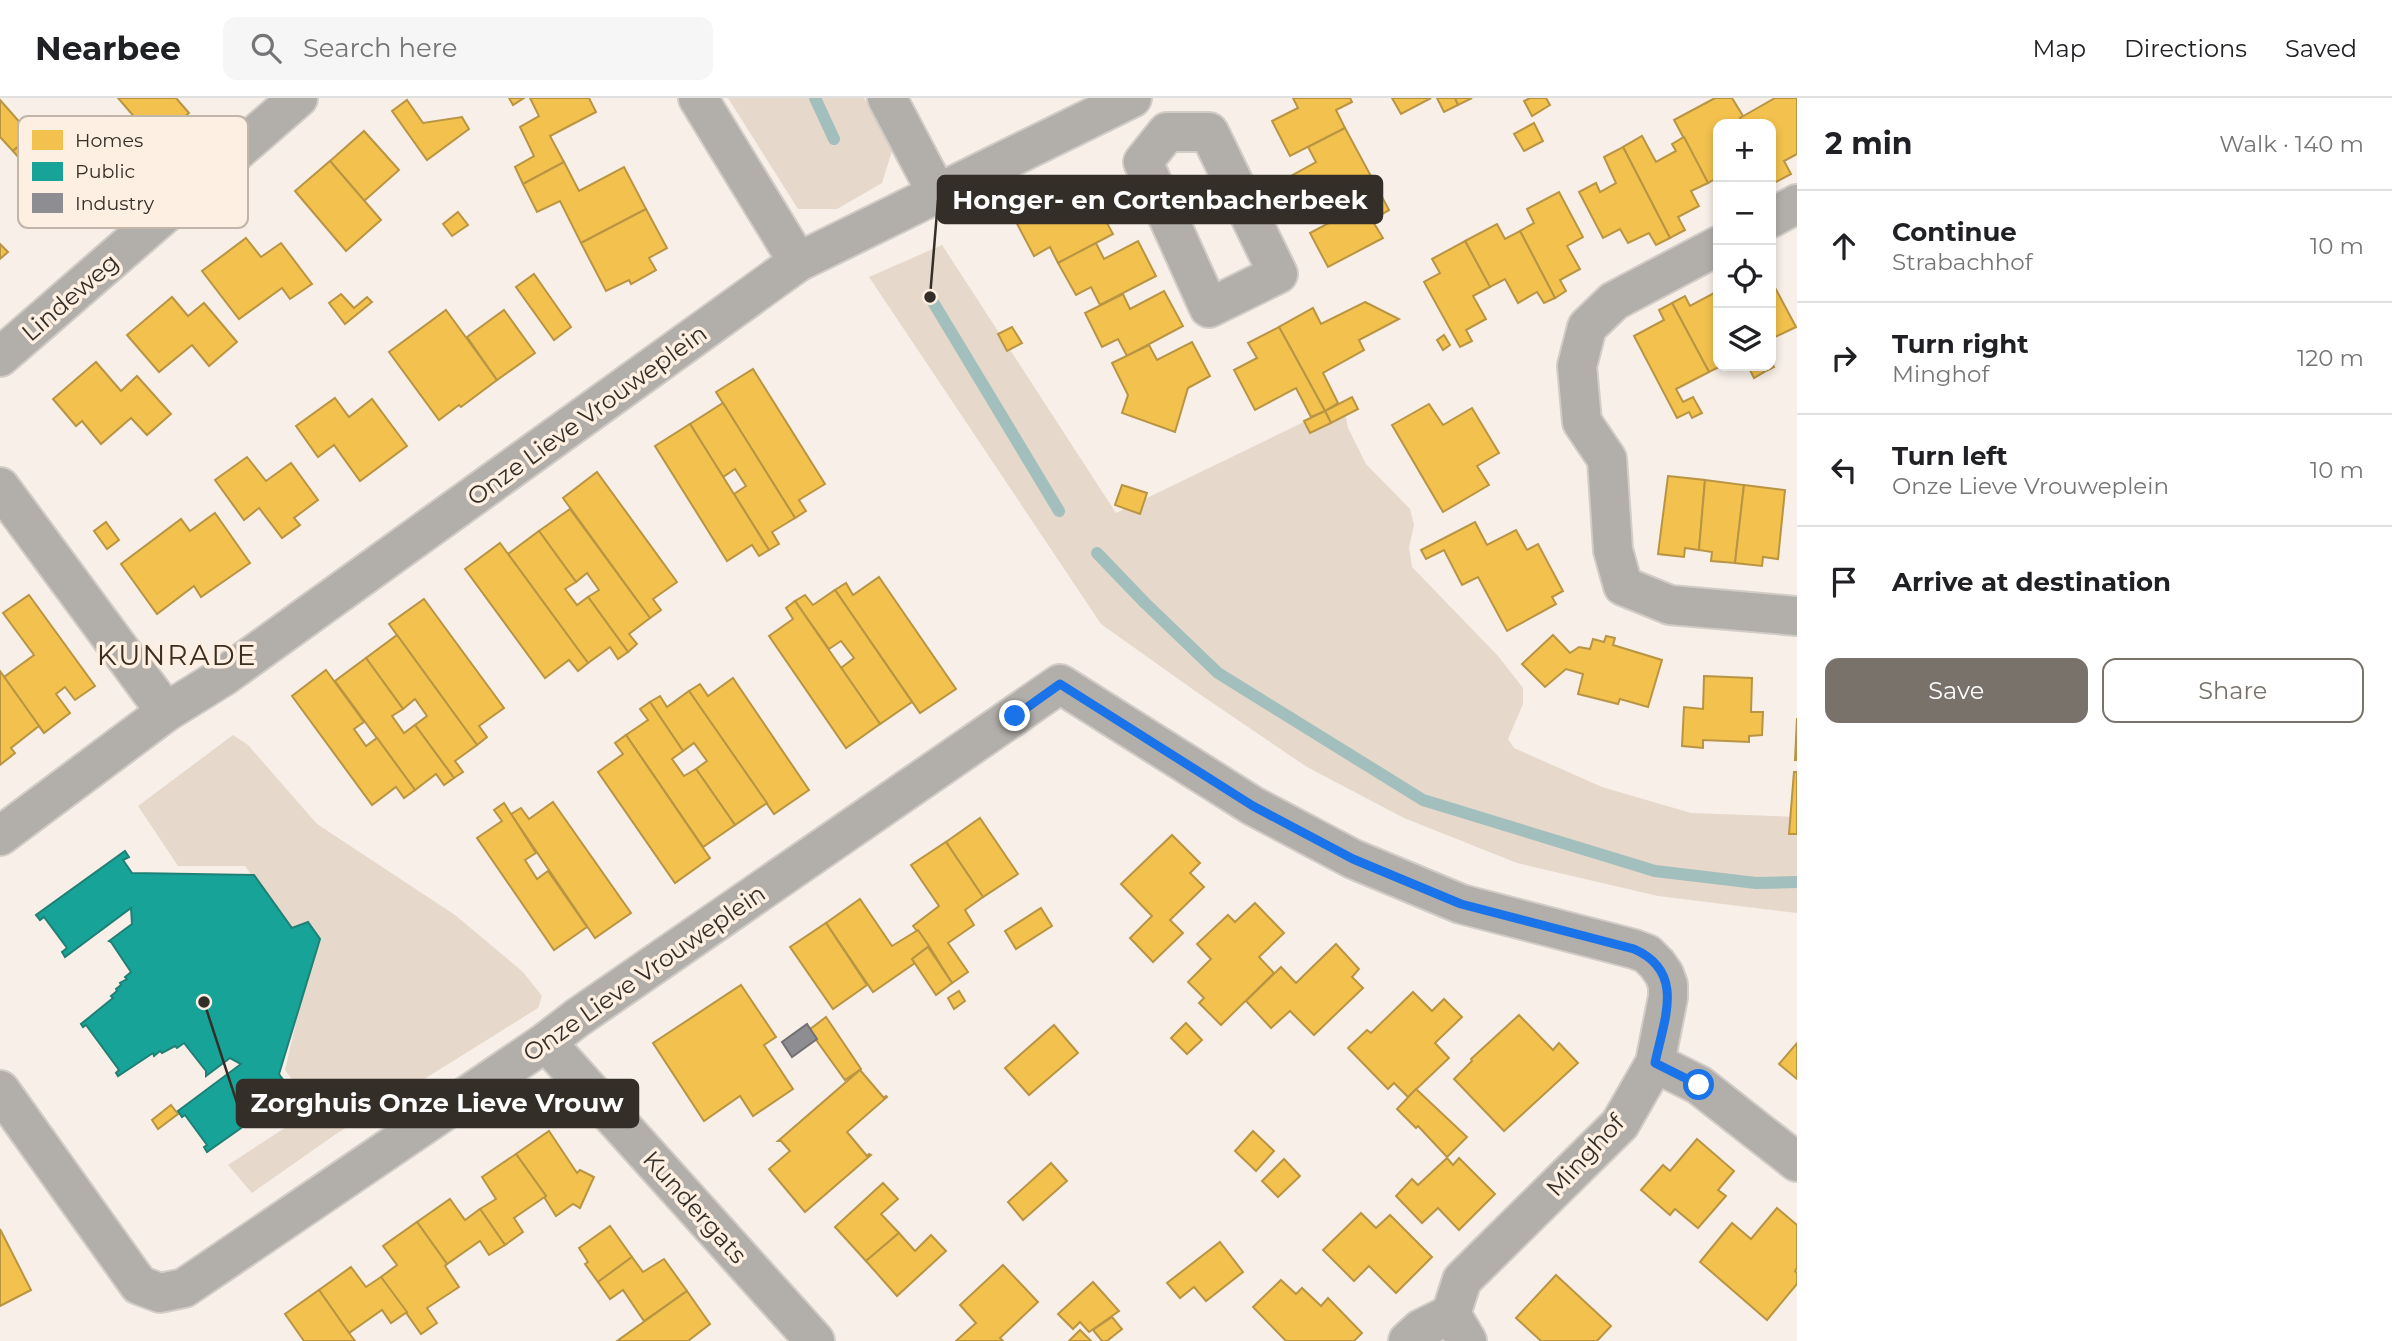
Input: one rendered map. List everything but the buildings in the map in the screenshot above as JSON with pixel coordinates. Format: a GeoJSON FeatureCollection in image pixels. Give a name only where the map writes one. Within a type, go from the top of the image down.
{"type":"FeatureCollection","features":[{"type":"Feature","properties":{"kind":"street","name":"Lindeweg"},"geometry":{"type":"LineString","coordinates":[[248,141],[298,98]]}},
{"type":"Feature","properties":{"kind":"street"},"geometry":{"type":"LineString","coordinates":[[698,98],[798,262]]}},
{"type":"Feature","properties":{"kind":"street"},"geometry":{"type":"LineString","coordinates":[[887,98],[938,195]]}},
{"type":"Feature","properties":{"kind":"street","name":"Onze Lieve Vrouweplein"},"geometry":{"type":"LineString","coordinates":[[0,836],[166,712],[224,676],[798,262],[1132,98]]}},
{"type":"Feature","properties":{"kind":"street"},"geometry":{"type":"LineString","coordinates":[[1148,98],[1167,132]]}},
{"type":"Feature","properties":{"kind":"street"},"geometry":{"type":"LineString","coordinates":[[1776,215],[1797,204]]}},
{"type":"Feature","properties":{"kind":"street","name":"Lindeweg"},"geometry":{"type":"LineString","coordinates":[[0,357],[148,228]]}},
{"type":"Feature","properties":{"kind":"street"},"geometry":{"type":"LineString","coordinates":[[1713,249],[1614,301],[1587,327],[1577,366],[1582,422],[1607,459],[1613,550],[1623,586],[1670,605],[1797,616]]}},
{"type":"Feature","properties":{"kind":"street"},"geometry":{"type":"LineString","coordinates":[[0,487],[166,712]]}},
{"type":"Feature","properties":{"kind":"street","name":"Onze Lieve Vrouweplein"},"geometry":{"type":"LineString","coordinates":[[0,1090],[139,1285],[160,1293],[184,1288],[546,1042],[1060,684]]}},
{"type":"Feature","properties":{"kind":"street","name":"Minghof"},"geometry":{"type":"LineString","coordinates":[[1060,684],[1253,806],[1353,859],[1461,904],[1634,949],[1647,954],[1664,974],[1668,997],[1655,1063],[1619,1124],[1462,1280],[1459,1328],[1421,1329],[1408,1341]]}},
{"type":"Feature","properties":{"kind":"street","name":"Kundergats"},"geometry":{"type":"LineString","coordinates":[[546,1042],[815,1341]]}},
{"type":"Feature","properties":{"kind":"street"},"geometry":{"type":"LineString","coordinates":[[1655,1063],[1699,1085],[1797,1162]]}},
{"type":"Feature","properties":{"kind":"shaded area"},"geometry":{"type":"Polygon","coordinates":[[[728,98],[864,98],[892,151],[882,183],[837,209],[798,209],[728,98]]]}},
{"type":"Feature","properties":{"kind":"shaded area"},"geometry":{"type":"Polygon","coordinates":[[[942,245],[1116,513],[1343,403],[1348,428],[1366,464],[1410,509],[1414,525],[1409,547],[1412,567],[1498,656],[1523,688],[1523,704],[1508,739],[1514,748],[1602,787],[1691,813],[1797,817],[1797,913],[1658,896],[1517,863],[1404,818],[1307,767],[1101,624],[869,277],[942,245]]]}},
{"type":"Feature","properties":{"kind":"shaded area"},"geometry":{"type":"Polygon","coordinates":[[[233,735],[248,745],[317,824],[455,915],[523,972],[542,996],[538,1008],[336,1134],[252,1193],[228,1165],[314,1109],[285,1070],[311,958],[245,866],[178,866],[138,806],[233,735]]]}},
{"type":"Feature","properties":{"kind":"waterway"},"geometry":{"type":"LineString","coordinates":[[815,98],[834,139]]}},
{"type":"Feature","properties":{"kind":"waterway"},"geometry":{"type":"LineString","coordinates":[[930,297],[1059,511]]}},
{"type":"Feature","properties":{"kind":"waterway"},"geometry":{"type":"LineString","coordinates":[[1097,553],[1218,673],[1423,800],[1655,871],[1756,883],[1797,882]]}},
{"type":"Feature","properties":{"kind":"place","name":"Honger- en Cortenbacherbeek"},"geometry":{"type":"Point","coordinates":[930,297]}},
{"type":"Feature","properties":{"kind":"place","name":"Zorghuis Onze Lieve Vrouw"},"geometry":{"type":"Point","coordinates":[204,1002]}},
{"type":"Feature","properties":{"kind":"district","name":"KUNRADE"},"geometry":{"type":"Point","coordinates":[177,655]}},
{"type":"Feature","properties":{"kind":"route"},"geometry":{"type":"LineString","coordinates":[[1015,716],[1060,684],[1253,806],[1353,859],[1461,904],[1647,954],[1664,974],[1668,985],[1655,1063],[1699,1085]]}}]}
